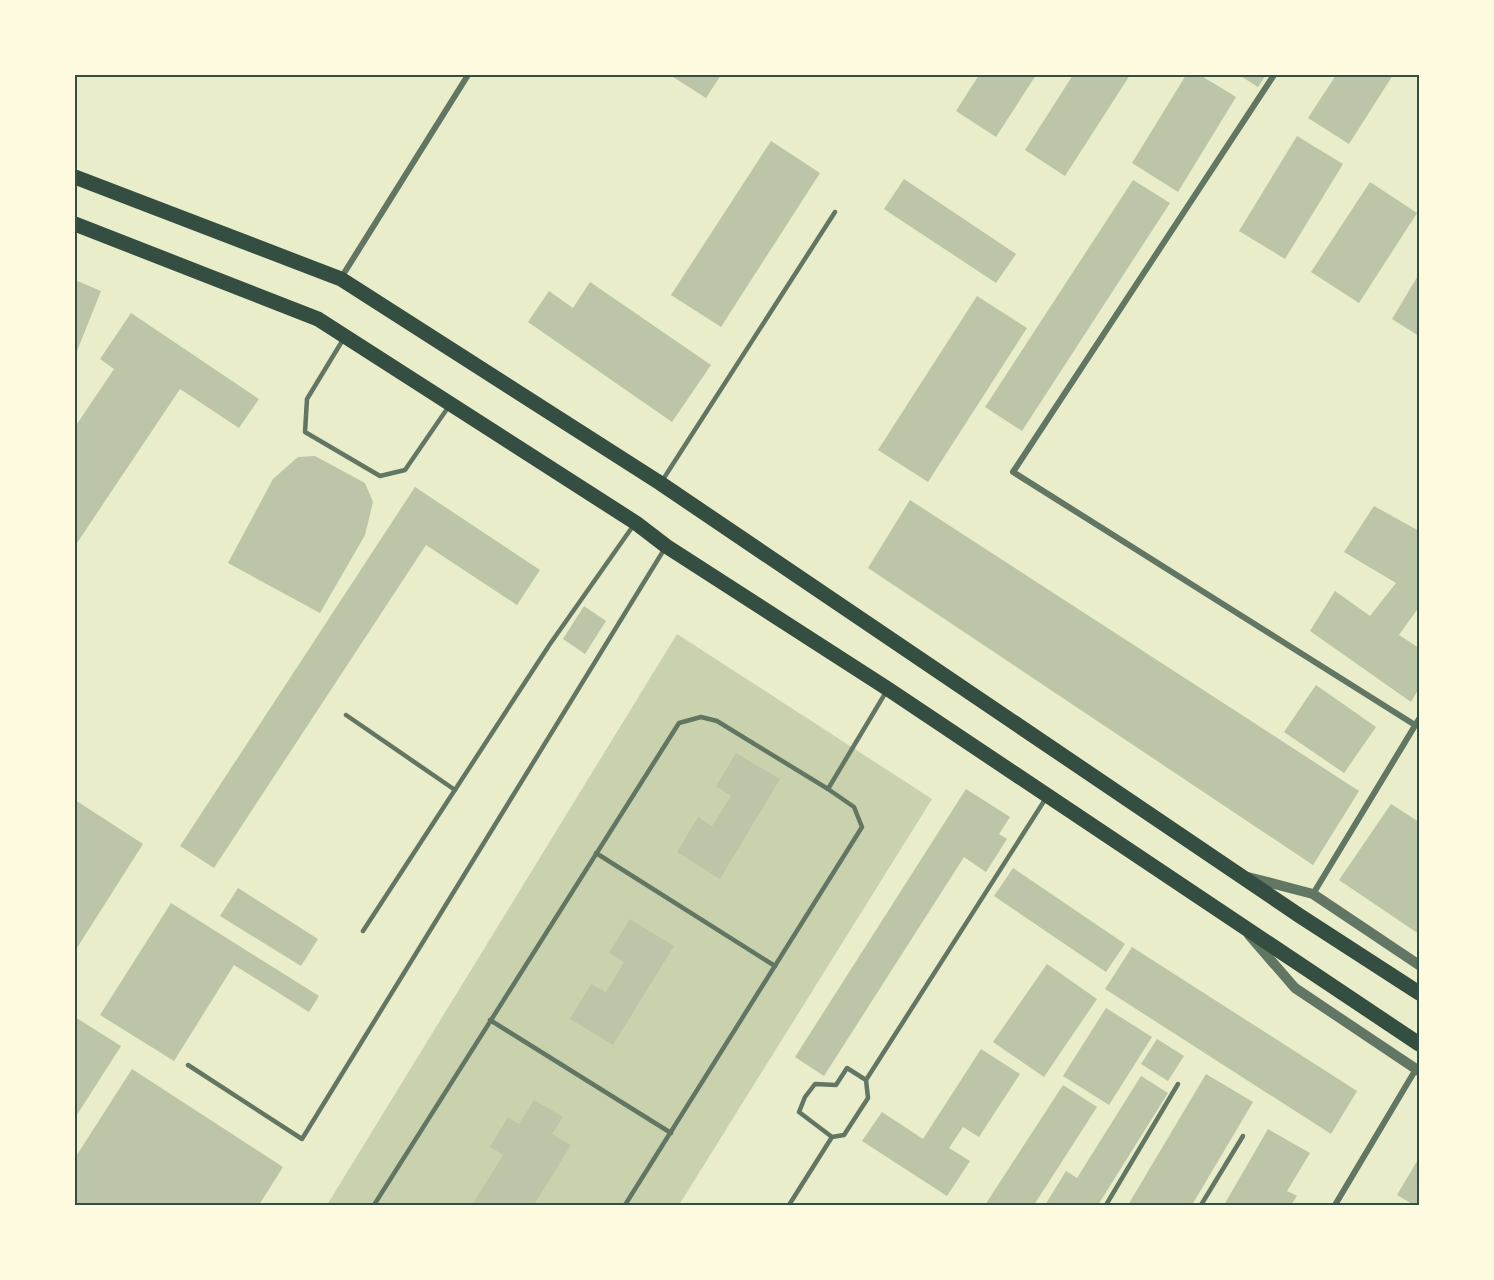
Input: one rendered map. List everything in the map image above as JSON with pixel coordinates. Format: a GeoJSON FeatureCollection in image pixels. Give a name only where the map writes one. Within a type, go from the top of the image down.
{"type":"FeatureCollection","features":[{"type":"Feature","properties":{"kind":"main road"},"geometry":{"type":"LineString","coordinates":[[75,177],[340,279],[660,483],[1239,875],[1419,993]]}},
{"type":"Feature","properties":{"kind":"main road"},"geometry":{"type":"LineString","coordinates":[[75,224],[318,319],[346,336],[888,689],[1419,1044]]}},
{"type":"Feature","properties":{"kind":"street"},"geometry":{"type":"LineString","coordinates":[[340,279],[468,75]]}},
{"type":"Feature","properties":{"kind":"street"},"geometry":{"type":"LineString","coordinates":[[1274,75],[1013,472],[1417,722],[1313,894]]}},
{"type":"Feature","properties":{"kind":"street"},"geometry":{"type":"LineString","coordinates":[[1239,875],[1313,894],[1419,964]]}},
{"type":"Feature","properties":{"kind":"street"},"geometry":{"type":"LineString","coordinates":[[1238,923],[1295,988],[1418,1070],[1335,1205]]}},
{"type":"Feature","properties":{"kind":"lane"},"geometry":{"type":"LineString","coordinates":[[660,483],[835,212]]}},
{"type":"Feature","properties":{"kind":"lane"},"geometry":{"type":"LineString","coordinates":[[346,336],[307,399],[305,432],[380,476],[405,470],[450,404]]}},
{"type":"Feature","properties":{"kind":"lane"},"geometry":{"type":"LineString","coordinates":[[363,931],[550,644],[636,523]]}},
{"type":"Feature","properties":{"kind":"lane"},"geometry":{"type":"LineString","coordinates":[[188,1065],[302,1139],[666,546]]}},
{"type":"Feature","properties":{"kind":"lane"},"geometry":{"type":"LineString","coordinates":[[828,789],[888,689]]}},
{"type":"Feature","properties":{"kind":"lane"},"geometry":{"type":"LineString","coordinates":[[346,715],[455,790]]}},
{"type":"Feature","properties":{"kind":"lane"},"geometry":{"type":"LineString","coordinates":[[374,1205],[679,723],[700,717],[717,722],[828,789],[854,807],[862,827],[625,1205]]}},
{"type":"Feature","properties":{"kind":"lane"},"geometry":{"type":"LineString","coordinates":[[866,1080],[847,1068],[836,1085],[815,1084],[804,1097],[799,1112],[832,1137],[844,1135],[868,1098],[866,1080],[1047,796]]}},
{"type":"Feature","properties":{"kind":"lane"},"geometry":{"type":"LineString","coordinates":[[596,853],[775,966]]}},
{"type":"Feature","properties":{"kind":"lane"},"geometry":{"type":"LineString","coordinates":[[490,1020],[671,1133]]}},
{"type":"Feature","properties":{"kind":"lane"},"geometry":{"type":"LineString","coordinates":[[1106,1205],[1178,1084]]}},
{"type":"Feature","properties":{"kind":"lane"},"geometry":{"type":"LineString","coordinates":[[1201,1205],[1243,1136]]}},
{"type":"Feature","properties":{"kind":"lane"},"geometry":{"type":"LineString","coordinates":[[789,1205],[832,1137]]}},
{"type":"Feature","properties":{"kind":"green space"},"geometry":{"type":"Polygon","coordinates":[[[677,634],[932,799],[679,1205],[327,1205],[677,634]]]}},
{"type":"Feature","properties":{"kind":"building"},"geometry":{"type":"Polygon","coordinates":[[[670,75],[721,75],[706,98],[670,75]]]}},
{"type":"Feature","properties":{"kind":"building"},"geometry":{"type":"Polygon","coordinates":[[[979,75],[1036,75],[996,137],[956,111],[979,75]]]}},
{"type":"Feature","properties":{"kind":"building"},"geometry":{"type":"Polygon","coordinates":[[[1073,75],[1130,75],[1065,176],[1025,150],[1073,75]]]}},
{"type":"Feature","properties":{"kind":"building"},"geometry":{"type":"Polygon","coordinates":[[[1186,75],[1200,75],[1236,97],[1178,192],[1132,163],[1186,75]]]}},
{"type":"Feature","properties":{"kind":"building"},"geometry":{"type":"Polygon","coordinates":[[[1239,75],[1266,75],[1258,87],[1239,75]]]}},
{"type":"Feature","properties":{"kind":"building"},"geometry":{"type":"Polygon","coordinates":[[[1336,75],[1393,75],[1349,144],[1308,118],[1336,75]]]}},
{"type":"Feature","properties":{"kind":"building"},"geometry":{"type":"Polygon","coordinates":[[[1297,136],[1343,164],[1285,259],[1239,231],[1297,136]]]}},
{"type":"Feature","properties":{"kind":"building"},"geometry":{"type":"Polygon","coordinates":[[[771,141],[820,173],[721,327],[671,295],[771,141]]]}},
{"type":"Feature","properties":{"kind":"building"},"geometry":{"type":"Polygon","coordinates":[[[904,179],[1016,254],[996,283],[884,209],[904,179]]]}},
{"type":"Feature","properties":{"kind":"building"},"geometry":{"type":"Polygon","coordinates":[[[1133,180],[1170,203],[1022,431],[985,407],[1133,180]]]}},
{"type":"Feature","properties":{"kind":"building"},"geometry":{"type":"Polygon","coordinates":[[[1370,182],[1417,213],[1359,303],[1311,272],[1370,182]]]}},
{"type":"Feature","properties":{"kind":"building"},"geometry":{"type":"Polygon","coordinates":[[[1419,274],[1419,336],[1392,319],[1419,274]]]}},
{"type":"Feature","properties":{"kind":"building"},"geometry":{"type":"Polygon","coordinates":[[[75,280],[101,291],[75,356],[75,280]]]}},
{"type":"Feature","properties":{"kind":"building"},"geometry":{"type":"Polygon","coordinates":[[[590,282],[711,365],[672,422],[528,322],[549,291],[573,308],[590,282]]]}},
{"type":"Feature","properties":{"kind":"building"},"geometry":{"type":"Polygon","coordinates":[[[977,296],[1027,328],[928,482],[878,450],[977,296]]]}},
{"type":"Feature","properties":{"kind":"building"},"geometry":{"type":"Polygon","coordinates":[[[131,313],[259,399],[239,428],[180,389],[75,546],[75,427],[114,369],[100,359],[131,313]]]}},
{"type":"Feature","properties":{"kind":"building"},"geometry":{"type":"Polygon","coordinates":[[[315,456],[365,483],[373,502],[365,535],[320,613],[228,563],[273,479],[298,457],[315,456]]]}},
{"type":"Feature","properties":{"kind":"building"},"geometry":{"type":"Polygon","coordinates":[[[415,487],[540,570],[517,605],[426,545],[214,868],[180,846],[415,487]]]}},
{"type":"Feature","properties":{"kind":"building"},"geometry":{"type":"Polygon","coordinates":[[[910,500],[1359,791],[1313,865],[868,568],[910,500]]]}},
{"type":"Feature","properties":{"kind":"building"},"geometry":{"type":"Polygon","coordinates":[[[1374,506],[1419,531],[1419,607],[1399,635],[1419,648],[1419,688],[1411,702],[1310,631],[1335,591],[1370,616],[1396,583],[1344,552],[1374,506]]]}},
{"type":"Feature","properties":{"kind":"building"},"geometry":{"type":"Polygon","coordinates":[[[584,606],[606,621],[585,654],[563,639],[584,606]]]}},
{"type":"Feature","properties":{"kind":"building"},"geometry":{"type":"Polygon","coordinates":[[[1316,685],[1376,727],[1344,773],[1284,732],[1316,685]]]}},
{"type":"Feature","properties":{"kind":"building"},"geometry":{"type":"Polygon","coordinates":[[[736,753],[780,779],[720,879],[677,852],[698,817],[712,826],[731,796],[716,786],[736,753]]]}},
{"type":"Feature","properties":{"kind":"building"},"geometry":{"type":"Polygon","coordinates":[[[966,789],[1010,817],[999,834],[1007,839],[986,872],[964,857],[824,1076],[795,1057],[966,789]]]}},
{"type":"Feature","properties":{"kind":"building"},"geometry":{"type":"Polygon","coordinates":[[[75,800],[143,844],[75,951],[75,800]]]}},
{"type":"Feature","properties":{"kind":"building"},"geometry":{"type":"Polygon","coordinates":[[[1391,804],[1419,822],[1419,934],[1339,880],[1391,804]]]}},
{"type":"Feature","properties":{"kind":"building"},"geometry":{"type":"Polygon","coordinates":[[[1013,868],[1125,944],[1106,972],[994,896],[1013,868]]]}},
{"type":"Feature","properties":{"kind":"building"},"geometry":{"type":"Polygon","coordinates":[[[238,888],[318,939],[301,966],[220,916],[238,888]]]}},
{"type":"Feature","properties":{"kind":"building"},"geometry":{"type":"Polygon","coordinates":[[[171,903],[319,996],[309,1012],[234,965],[174,1061],[100,1015],[171,903]]]}},
{"type":"Feature","properties":{"kind":"building"},"geometry":{"type":"Polygon","coordinates":[[[630,919],[674,946],[613,1045],[570,1019],[591,984],[606,992],[624,962],[609,953],[630,919]]]}},
{"type":"Feature","properties":{"kind":"building"},"geometry":{"type":"Polygon","coordinates":[[[1132,947],[1357,1091],[1331,1134],[1105,989],[1132,947]]]}},
{"type":"Feature","properties":{"kind":"building"},"geometry":{"type":"Polygon","coordinates":[[[1047,964],[1097,999],[1044,1077],[993,1042],[1047,964]]]}},
{"type":"Feature","properties":{"kind":"building"},"geometry":{"type":"Polygon","coordinates":[[[1106,1008],[1152,1037],[1109,1105],[1063,1076],[1106,1008]]]}},
{"type":"Feature","properties":{"kind":"building"},"geometry":{"type":"Polygon","coordinates":[[[75,1017],[121,1046],[75,1118],[75,1017]]]}},
{"type":"Feature","properties":{"kind":"building"},"geometry":{"type":"Polygon","coordinates":[[[1157,1039],[1184,1056],[1168,1081],[1141,1064],[1157,1039]]]}},
{"type":"Feature","properties":{"kind":"building"},"geometry":{"type":"Polygon","coordinates":[[[981,1049],[1020,1074],[979,1137],[963,1127],[949,1148],[970,1161],[947,1196],[862,1141],[882,1112],[923,1139],[981,1049]]]}},
{"type":"Feature","properties":{"kind":"building"},"geometry":{"type":"Polygon","coordinates":[[[132,1069],[283,1167],[259,1205],[75,1205],[75,1158],[132,1069]]]}},
{"type":"Feature","properties":{"kind":"building"},"geometry":{"type":"Polygon","coordinates":[[[1206,1074],[1253,1102],[1192,1205],[1128,1205],[1206,1074]]]}},
{"type":"Feature","properties":{"kind":"building"},"geometry":{"type":"Polygon","coordinates":[[[1141,1076],[1168,1093],[1098,1205],[1045,1205],[1066,1171],[1077,1178],[1141,1076]]]}},
{"type":"Feature","properties":{"kind":"building"},"geometry":{"type":"Polygon","coordinates":[[[1063,1085],[1097,1107],[1034,1205],[985,1205],[1063,1085]]]}},
{"type":"Feature","properties":{"kind":"building"},"geometry":{"type":"Polygon","coordinates":[[[534,1100],[563,1117],[552,1134],[571,1145],[534,1205],[472,1205],[503,1155],[490,1147],[508,1117],[519,1124],[534,1100]]]}},
{"type":"Feature","properties":{"kind":"building"},"geometry":{"type":"Polygon","coordinates":[[[1268,1129],[1310,1153],[1287,1191],[1297,1196],[1291,1205],[1224,1205],[1268,1129]]]}},
{"type":"Feature","properties":{"kind":"building"},"geometry":{"type":"Polygon","coordinates":[[[1419,1158],[1419,1205],[1414,1205],[1397,1195],[1419,1158]]]}}]}
